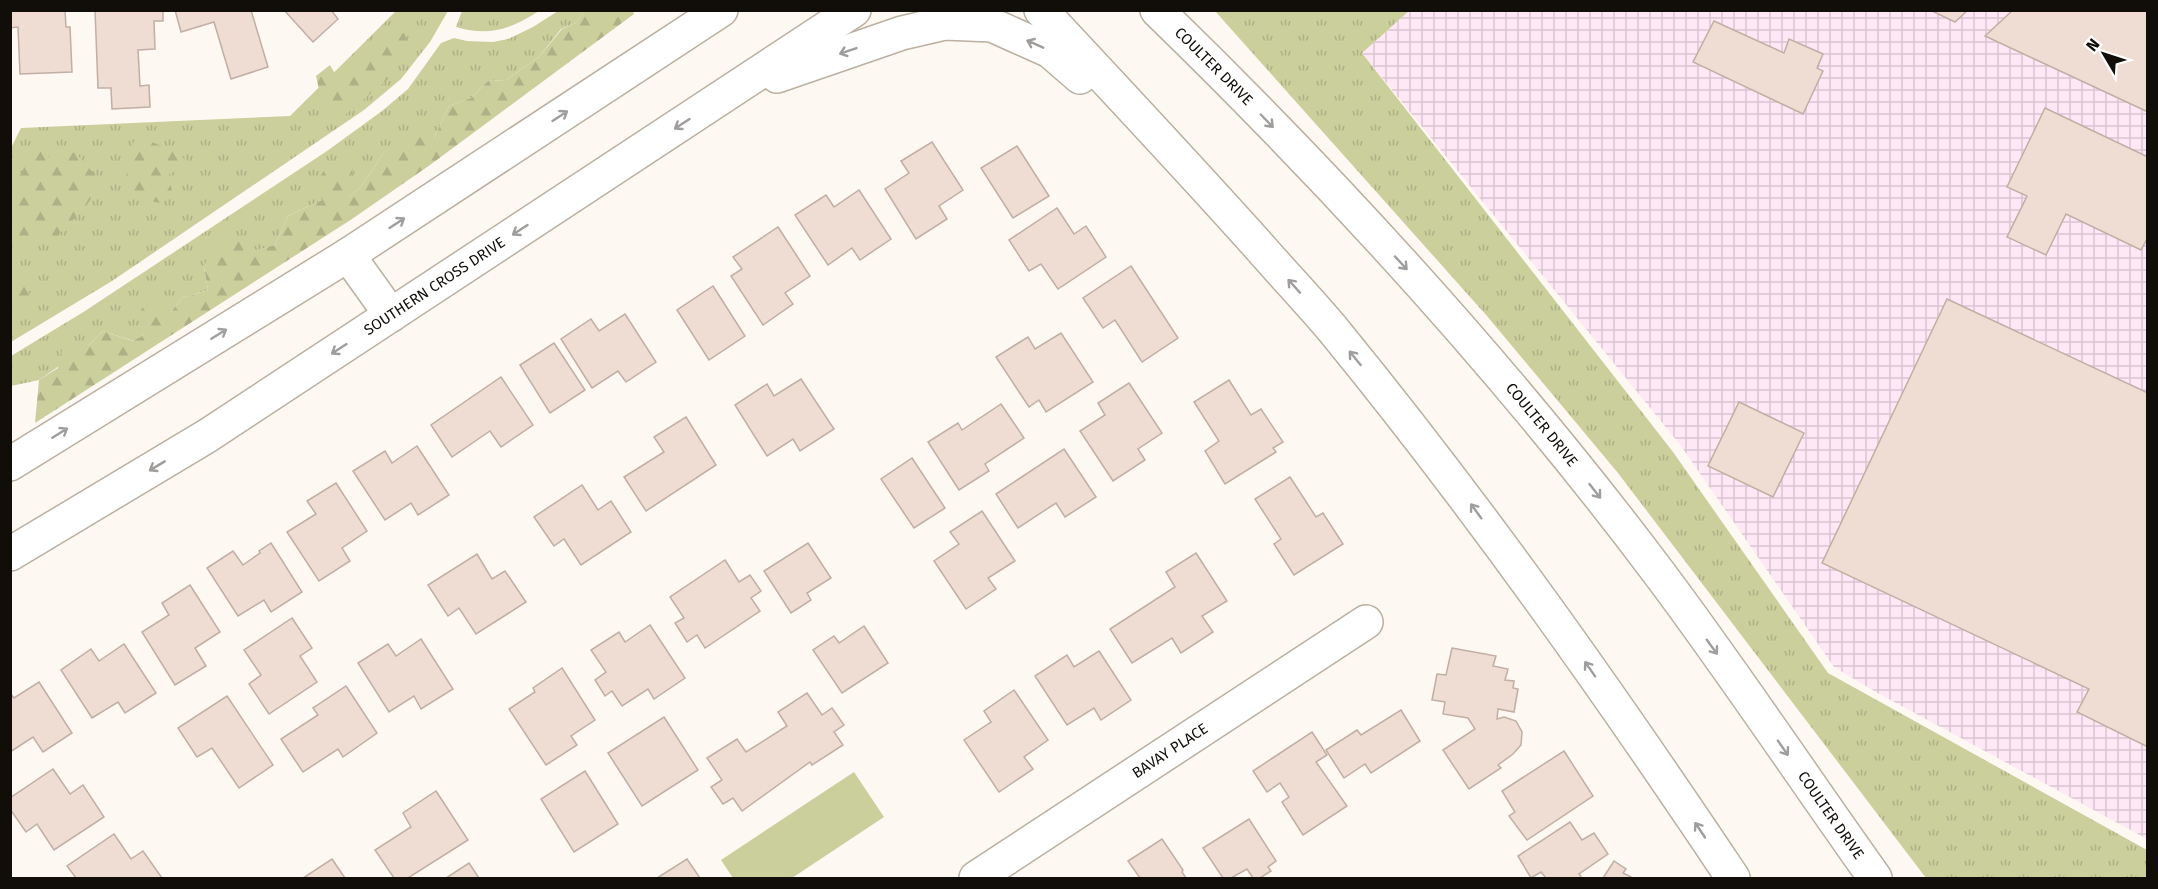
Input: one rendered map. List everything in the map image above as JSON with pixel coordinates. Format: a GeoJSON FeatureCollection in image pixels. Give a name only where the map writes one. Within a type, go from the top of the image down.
{"type":"FeatureCollection","features":[{"type":"Feature","properties":{"kind":"main road"},"geometry":{"type":"LineString","coordinates":[[631,70],[691,10]]}},
{"type":"Feature","properties":{"kind":"main road"},"geometry":{"type":"LineString","coordinates":[[10,464],[348,255],[721,10]]}},
{"type":"Feature","properties":{"kind":"main road","name":"SOUTHERN CROSS DRIVE"},"geometry":{"type":"LineString","coordinates":[[10,554],[207,436],[854,10]]}},
{"type":"Feature","properties":{"kind":"main road"},"geometry":{"type":"LineString","coordinates":[[1041,10],[1194,173],[1333,330],[1459,488],[1566,634],[1733,879]]}},
{"type":"Feature","properties":{"kind":"main road","name":"COULTER DRIVE"},"geometry":{"type":"LineString","coordinates":[[1157,10],[1288,142],[1428,292],[1560,447],[1659,573],[1875,879]]}},
{"type":"Feature","properties":{"kind":"main road"},"geometry":{"type":"LineString","coordinates":[[1182,10],[1212,64]]}},
{"type":"Feature","properties":{"kind":"main road"},"geometry":{"type":"LineString","coordinates":[[731,92],[902,33],[945,23],[992,25],[1050,51],[1194,173]]}},
{"type":"Feature","properties":{"kind":"main road"},"geometry":{"type":"LineString","coordinates":[[348,255],[391,315]]}},
{"type":"Feature","properties":{"kind":"main road","name":"BAVAY PLACE"},"geometry":{"type":"LineString","coordinates":[[976,879],[1366,622]]}},
{"type":"Feature","properties":{"kind":"shaded area"},"geometry":{"type":"Polygon","coordinates":[[[1409,11],[2147,11],[2147,839],[1834,667],[1681,446],[1362,53],[1409,11]]]}},
{"type":"Feature","properties":{"kind":"green space"},"geometry":{"type":"Polygon","coordinates":[[[462,10],[539,11],[509,27],[479,31],[456,27],[462,10]]]}},
{"type":"Feature","properties":{"kind":"green space"},"geometry":{"type":"Polygon","coordinates":[[[396,11],[448,11],[430,42],[401,79],[364,110],[112,281],[11,342],[10,150],[21,128],[290,116],[396,11]]]}},
{"type":"Feature","properties":{"kind":"green space"},"geometry":{"type":"Polygon","coordinates":[[[558,11],[584,11],[576,23],[561,29],[539,57],[506,80],[488,81],[471,98],[449,106],[434,138],[384,153],[360,188],[346,199],[322,200],[288,216],[275,245],[204,267],[208,290],[182,298],[171,312],[134,341],[103,331],[88,346],[39,380],[11,386],[11,356],[85,311],[327,151],[382,111],[408,89],[441,43],[454,38],[493,42],[508,39],[558,11]]]}},
{"type":"Feature","properties":{"kind":"green space"},"geometry":{"type":"Polygon","coordinates":[[[584,11],[633,11],[634,14],[430,165],[352,219],[35,423],[39,380],[58,368],[64,341],[88,346],[103,331],[133,341],[144,335],[141,309],[156,302],[171,312],[182,298],[208,290],[204,267],[210,250],[239,236],[256,250],[275,245],[288,216],[322,200],[315,185],[330,161],[353,168],[347,198],[360,188],[384,153],[402,137],[434,138],[449,106],[471,98],[488,81],[506,80],[539,57],[562,29],[576,23],[584,11]]]}},
{"type":"Feature","properties":{"kind":"green space"},"geometry":{"type":"Polygon","coordinates":[[[1215,11],[1409,11],[1362,53],[1673,452],[1828,673],[2147,850],[2147,878],[1926,878],[1618,473],[1487,316],[1215,11]]]}},
{"type":"Feature","properties":{"kind":"green space"},"geometry":{"type":"Polygon","coordinates":[[[404,33],[411,49],[388,79],[340,119],[321,99],[316,76],[330,65],[340,83],[350,67],[372,56],[394,36],[404,33]]]}},
{"type":"Feature","properties":{"kind":"green space"},"geometry":{"type":"Polygon","coordinates":[[[139,137],[179,153],[189,164],[168,175],[173,195],[160,203],[141,199],[125,181],[133,143],[139,137]]]}},
{"type":"Feature","properties":{"kind":"green space"},"geometry":{"type":"Polygon","coordinates":[[[44,147],[49,159],[57,165],[63,157],[75,152],[101,182],[85,208],[53,240],[20,242],[11,236],[11,182],[17,180],[29,153],[44,147]]]}},
{"type":"Feature","properties":{"kind":"green space"},"geometry":{"type":"Polygon","coordinates":[[[11,261],[37,307],[14,319],[11,324],[11,261]]]}},
{"type":"Feature","properties":{"kind":"green space"},"geometry":{"type":"Polygon","coordinates":[[[854,772],[884,817],[792,878],[733,878],[721,860],[854,772]]]}},
{"type":"Feature","properties":{"kind":"building"},"geometry":{"type":"Polygon","coordinates":[[[10,10],[65,10],[66,27],[70,27],[72,72],[20,74],[18,27],[10,28],[10,10]]]}},
{"type":"Feature","properties":{"kind":"building"},"geometry":{"type":"Polygon","coordinates":[[[95,10],[163,10],[163,21],[154,21],[155,49],[138,50],[140,86],[149,85],[150,107],[112,109],[111,88],[98,88],[95,10]]]}},
{"type":"Feature","properties":{"kind":"building"},"geometry":{"type":"Polygon","coordinates":[[[175,10],[251,10],[268,67],[231,79],[214,22],[181,32],[175,10]]]}},
{"type":"Feature","properties":{"kind":"building"},"geometry":{"type":"Polygon","coordinates":[[[284,10],[331,10],[338,19],[313,42],[284,10]]]}},
{"type":"Feature","properties":{"kind":"building"},"geometry":{"type":"Polygon","coordinates":[[[1930,10],[1968,10],[1955,22],[1930,10]]]}},
{"type":"Feature","properties":{"kind":"building"},"geometry":{"type":"Polygon","coordinates":[[[2013,10],[2148,10],[2148,112],[1985,36],[2013,10]]]}},
{"type":"Feature","properties":{"kind":"building"},"geometry":{"type":"Polygon","coordinates":[[[1714,21],[1784,53],[1789,39],[1823,54],[1817,68],[1823,71],[1803,114],[1693,62],[1714,21]]]}},
{"type":"Feature","properties":{"kind":"building"},"geometry":{"type":"Polygon","coordinates":[[[2045,108],[2148,157],[2148,237],[2141,250],[2066,214],[2046,255],[2007,237],[2027,196],[2007,187],[2045,108]]]}},
{"type":"Feature","properties":{"kind":"building"},"geometry":{"type":"Polygon","coordinates":[[[932,142],[963,190],[939,206],[947,219],[916,239],[885,189],[909,173],[901,161],[932,142]]]}},
{"type":"Feature","properties":{"kind":"building"},"geometry":{"type":"Polygon","coordinates":[[[1017,146],[1049,196],[1013,218],[981,168],[1017,146]]]}},
{"type":"Feature","properties":{"kind":"building"},"geometry":{"type":"Polygon","coordinates":[[[859,190],[891,239],[860,260],[852,248],[828,265],[795,215],[826,195],[834,207],[859,190]]]}},
{"type":"Feature","properties":{"kind":"building"},"geometry":{"type":"Polygon","coordinates":[[[1057,208],[1074,234],[1086,226],[1106,257],[1058,289],[1041,264],[1029,271],[1009,240],[1057,208]]]}},
{"type":"Feature","properties":{"kind":"building"},"geometry":{"type":"Polygon","coordinates":[[[778,227],[810,276],[785,293],[793,304],[763,325],[731,276],[742,269],[733,257],[778,227]]]}},
{"type":"Feature","properties":{"kind":"building"},"geometry":{"type":"Polygon","coordinates":[[[1131,266],[1178,338],[1142,362],[1115,320],[1103,328],[1083,298],[1131,266]]]}},
{"type":"Feature","properties":{"kind":"building"},"geometry":{"type":"Polygon","coordinates":[[[713,286],[745,336],[709,360],[677,310],[713,286]]]}},
{"type":"Feature","properties":{"kind":"building"},"geometry":{"type":"Polygon","coordinates":[[[1947,299],[2148,393],[2148,747],[2077,712],[2089,689],[1822,563],[1947,299]]]}},
{"type":"Feature","properties":{"kind":"building"},"geometry":{"type":"Polygon","coordinates":[[[625,314],[656,362],[626,382],[618,371],[592,388],[561,339],[591,319],[599,331],[625,314]]]}},
{"type":"Feature","properties":{"kind":"building"},"geometry":{"type":"Polygon","coordinates":[[[1061,333],[1093,382],[1046,412],[1039,400],[1029,407],[996,357],[1028,337],[1035,349],[1061,333]]]}},
{"type":"Feature","properties":{"kind":"building"},"geometry":{"type":"Polygon","coordinates":[[[554,343],[585,390],[550,413],[520,365],[554,343]]]}},
{"type":"Feature","properties":{"kind":"building"},"geometry":{"type":"Polygon","coordinates":[[[501,377],[533,425],[501,447],[490,431],[452,457],[431,425],[501,377]]]}},
{"type":"Feature","properties":{"kind":"building"},"geometry":{"type":"Polygon","coordinates":[[[801,379],[834,429],[800,451],[793,439],[767,456],[735,405],[767,384],[774,396],[801,379]]]}},
{"type":"Feature","properties":{"kind":"building"},"geometry":{"type":"Polygon","coordinates":[[[1229,380],[1251,415],[1261,409],[1283,442],[1273,448],[1276,452],[1225,484],[1205,451],[1219,441],[1194,402],[1229,380]]]}},
{"type":"Feature","properties":{"kind":"building"},"geometry":{"type":"Polygon","coordinates":[[[1129,383],[1162,433],[1138,449],[1145,460],[1113,481],[1080,431],[1105,415],[1098,403],[1129,383]]]}},
{"type":"Feature","properties":{"kind":"building"},"geometry":{"type":"Polygon","coordinates":[[[1739,402],[1804,433],[1773,497],[1708,466],[1739,402]]]}},
{"type":"Feature","properties":{"kind":"building"},"geometry":{"type":"Polygon","coordinates":[[[1001,404],[1024,438],[985,464],[989,471],[959,490],[928,442],[958,423],[962,430],[1001,404]]]}},
{"type":"Feature","properties":{"kind":"building"},"geometry":{"type":"Polygon","coordinates":[[[686,417],[716,465],[646,511],[624,477],[664,452],[654,437],[686,417]]]}},
{"type":"Feature","properties":{"kind":"building"},"geometry":{"type":"Polygon","coordinates":[[[417,446],[449,495],[418,515],[411,503],[385,520],[353,471],[385,451],[392,463],[417,446]]]}},
{"type":"Feature","properties":{"kind":"building"},"geometry":{"type":"Polygon","coordinates":[[[1064,449],[1096,497],[1065,517],[1056,503],[1018,528],[996,494],[1064,449]]]}},
{"type":"Feature","properties":{"kind":"building"},"geometry":{"type":"Polygon","coordinates":[[[912,458],[945,508],[914,528],[881,479],[912,458]]]}},
{"type":"Feature","properties":{"kind":"building"},"geometry":{"type":"Polygon","coordinates":[[[1290,477],[1316,517],[1323,513],[1343,544],[1294,575],[1274,544],[1281,539],[1255,499],[1290,477]]]}},
{"type":"Feature","properties":{"kind":"building"},"geometry":{"type":"Polygon","coordinates":[[[336,483],[367,531],[342,548],[350,561],[319,581],[287,532],[316,514],[307,501],[336,483]]]}},
{"type":"Feature","properties":{"kind":"building"},"geometry":{"type":"Polygon","coordinates":[[[582,485],[598,510],[611,501],[631,532],[581,565],[564,539],[554,546],[534,517],[582,485]]]}},
{"type":"Feature","properties":{"kind":"building"},"geometry":{"type":"Polygon","coordinates":[[[982,511],[1015,561],[988,578],[996,589],[966,609],[934,561],[959,544],[950,532],[982,511]]]}},
{"type":"Feature","properties":{"kind":"building"},"geometry":{"type":"Polygon","coordinates":[[[271,543],[302,592],[271,612],[264,600],[238,616],[207,568],[233,551],[243,565],[271,543]]]}},
{"type":"Feature","properties":{"kind":"building"},"geometry":{"type":"Polygon","coordinates":[[[808,543],[831,578],[807,593],[811,600],[791,613],[764,571],[808,543]]]}},
{"type":"Feature","properties":{"kind":"building"},"geometry":{"type":"Polygon","coordinates":[[[1196,553],[1227,601],[1202,616],[1213,632],[1181,653],[1172,638],[1132,663],[1110,629],[1175,587],[1166,572],[1196,553]]]}},
{"type":"Feature","properties":{"kind":"building"},"geometry":{"type":"Polygon","coordinates":[[[477,554],[492,579],[505,571],[526,602],[476,634],[459,608],[448,616],[428,585],[477,554]]]}},
{"type":"Feature","properties":{"kind":"building"},"geometry":{"type":"Polygon","coordinates":[[[725,560],[739,582],[750,575],[761,591],[751,598],[760,611],[705,648],[697,635],[687,642],[675,623],[684,618],[670,597],[725,560]]]}},
{"type":"Feature","properties":{"kind":"building"},"geometry":{"type":"Polygon","coordinates":[[[190,585],[220,632],[195,648],[206,666],[175,685],[142,632],[169,615],[162,603],[190,585]]]}},
{"type":"Feature","properties":{"kind":"building"},"geometry":{"type":"Polygon","coordinates":[[[292,618],[312,648],[300,656],[317,682],[269,714],[249,684],[261,675],[244,650],[292,618]]]}},
{"type":"Feature","properties":{"kind":"building"},"geometry":{"type":"Polygon","coordinates":[[[650,625],[685,678],[654,699],[648,689],[622,706],[612,691],[605,696],[595,680],[606,672],[591,650],[619,632],[625,642],[650,625]]]}},
{"type":"Feature","properties":{"kind":"building"},"geometry":{"type":"Polygon","coordinates":[[[864,626],[888,663],[842,693],[813,650],[834,636],[839,643],[864,626]]]}},
{"type":"Feature","properties":{"kind":"building"},"geometry":{"type":"Polygon","coordinates":[[[421,639],[453,689],[421,709],[414,696],[389,712],[358,663],[388,644],[396,656],[421,639]]]}},
{"type":"Feature","properties":{"kind":"building"},"geometry":{"type":"Polygon","coordinates":[[[124,644],[156,693],[125,713],[118,702],[92,718],[61,670],[91,649],[99,661],[124,644]]]}},
{"type":"Feature","properties":{"kind":"building"},"geometry":{"type":"Polygon","coordinates":[[[1452,648],[1496,656],[1493,666],[1508,669],[1505,680],[1514,681],[1513,688],[1518,689],[1514,712],[1498,709],[1497,719],[1504,717],[1516,721],[1522,732],[1521,745],[1498,765],[1501,768],[1469,789],[1443,750],[1475,729],[1468,718],[1443,714],[1445,702],[1432,700],[1437,674],[1446,675],[1452,648]]]}},
{"type":"Feature","properties":{"kind":"building"},"geometry":{"type":"Polygon","coordinates":[[[1099,651],[1131,700],[1101,720],[1094,708],[1067,725],[1035,676],[1067,655],[1074,667],[1099,651]]]}},
{"type":"Feature","properties":{"kind":"building"},"geometry":{"type":"Polygon","coordinates":[[[562,668],[595,720],[571,736],[577,745],[546,765],[509,709],[535,692],[533,688],[562,668]]]}},
{"type":"Feature","properties":{"kind":"building"},"geometry":{"type":"Polygon","coordinates":[[[39,682],[72,733],[43,752],[33,737],[10,752],[10,693],[14,698],[39,682]]]}},
{"type":"Feature","properties":{"kind":"building"},"geometry":{"type":"Polygon","coordinates":[[[346,686],[377,733],[343,757],[338,749],[303,772],[281,739],[318,715],[313,708],[346,686]]]}},
{"type":"Feature","properties":{"kind":"building"},"geometry":{"type":"Polygon","coordinates":[[[1014,690],[1048,740],[1024,757],[1033,769],[999,792],[964,740],[991,722],[984,711],[1014,690]]]}},
{"type":"Feature","properties":{"kind":"building"},"geometry":{"type":"Polygon","coordinates":[[[807,693],[822,715],[832,708],[844,725],[834,732],[843,745],[812,765],[810,762],[742,811],[733,798],[723,804],[711,787],[722,780],[707,758],[737,739],[746,752],[787,726],[778,712],[807,693]]]}},
{"type":"Feature","properties":{"kind":"building"},"geometry":{"type":"Polygon","coordinates":[[[227,696],[273,765],[239,788],[212,748],[197,757],[178,728],[227,696]]]}},
{"type":"Feature","properties":{"kind":"building"},"geometry":{"type":"Polygon","coordinates":[[[1401,710],[1420,741],[1371,773],[1365,764],[1344,778],[1326,750],[1357,730],[1361,735],[1401,710]]]}},
{"type":"Feature","properties":{"kind":"building"},"geometry":{"type":"Polygon","coordinates":[[[664,717],[698,770],[642,806],[608,753],[664,717]]]}},
{"type":"Feature","properties":{"kind":"building"},"geometry":{"type":"Polygon","coordinates":[[[1312,732],[1327,755],[1316,762],[1347,806],[1303,835],[1282,802],[1289,797],[1280,783],[1267,792],[1253,771],[1312,732]]]}},
{"type":"Feature","properties":{"kind":"building"},"geometry":{"type":"Polygon","coordinates":[[[1564,751],[1593,796],[1527,840],[1509,816],[1515,812],[1502,791],[1564,751]]]}},
{"type":"Feature","properties":{"kind":"building"},"geometry":{"type":"Polygon","coordinates":[[[53,769],[70,794],[83,785],[104,817],[54,850],[37,824],[26,832],[10,809],[10,798],[53,769]]]}},
{"type":"Feature","properties":{"kind":"building"},"geometry":{"type":"Polygon","coordinates":[[[585,771],[618,824],[574,852],[541,799],[585,771]]]}},
{"type":"Feature","properties":{"kind":"building"},"geometry":{"type":"Polygon","coordinates":[[[436,791],[468,840],[408,878],[394,878],[375,850],[411,827],[403,813],[436,791]]]}},
{"type":"Feature","properties":{"kind":"building"},"geometry":{"type":"Polygon","coordinates":[[[1249,819],[1276,861],[1268,867],[1271,871],[1260,878],[1253,878],[1247,869],[1231,878],[1223,878],[1203,848],[1249,819]]]}},
{"type":"Feature","properties":{"kind":"building"},"geometry":{"type":"Polygon","coordinates":[[[1570,822],[1582,840],[1594,833],[1608,854],[1579,874],[1582,878],[1546,878],[1541,872],[1531,878],[1518,856],[1570,822]]]}},
{"type":"Feature","properties":{"kind":"building"},"geometry":{"type":"Polygon","coordinates":[[[114,834],[131,859],[143,851],[162,878],[76,878],[67,866],[114,834]]]}},
{"type":"Feature","properties":{"kind":"building"},"geometry":{"type":"Polygon","coordinates":[[[1162,839],[1186,878],[1140,878],[1128,861],[1162,839]]]}},
{"type":"Feature","properties":{"kind":"building"},"geometry":{"type":"Polygon","coordinates":[[[332,859],[345,878],[303,878],[332,859]]]}},
{"type":"Feature","properties":{"kind":"building"},"geometry":{"type":"Polygon","coordinates":[[[687,859],[700,878],[657,878],[687,859]]]}},
{"type":"Feature","properties":{"kind":"building"},"geometry":{"type":"Polygon","coordinates":[[[1614,861],[1626,869],[1623,873],[1633,878],[1603,878],[1614,861]]]}},
{"type":"Feature","properties":{"kind":"building"},"geometry":{"type":"Polygon","coordinates":[[[469,863],[479,878],[446,878],[469,863]]]}}]}
